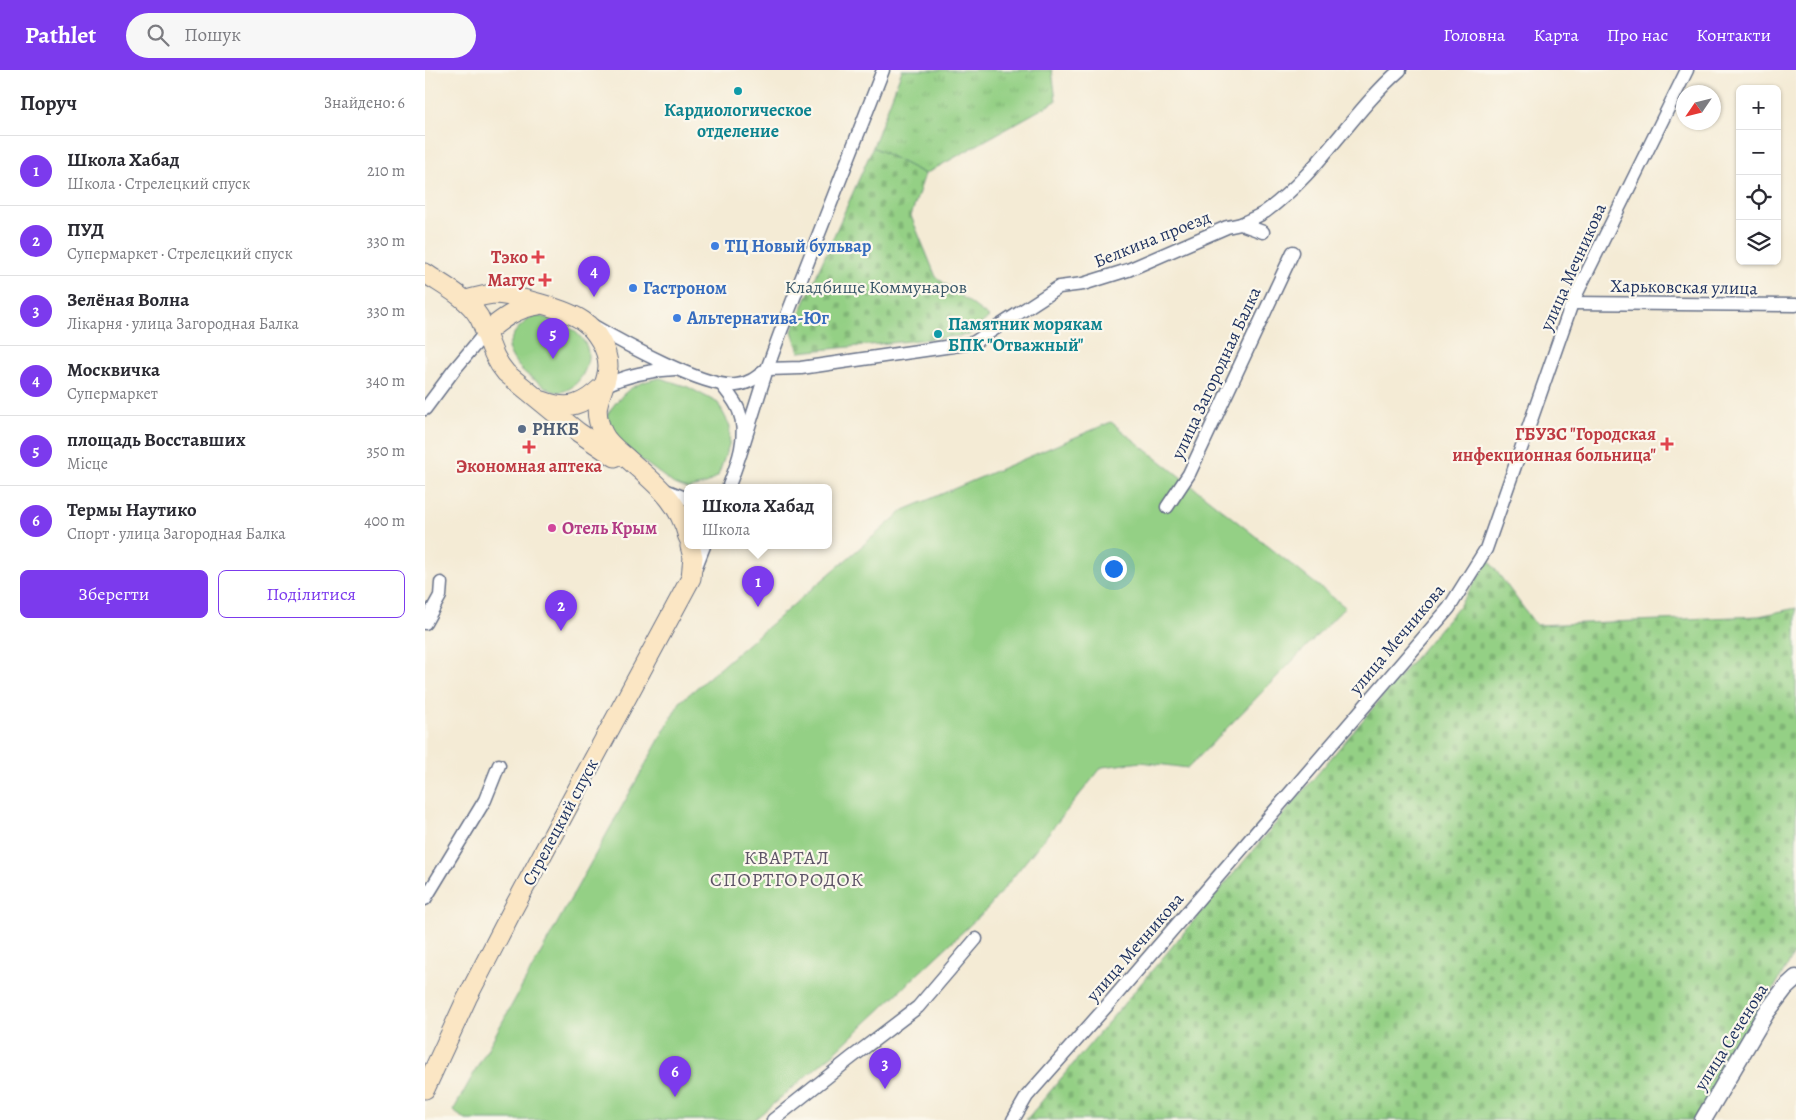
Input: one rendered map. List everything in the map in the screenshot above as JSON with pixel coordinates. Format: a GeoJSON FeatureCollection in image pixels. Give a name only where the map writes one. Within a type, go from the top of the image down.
{"type":"FeatureCollection","features":[{"type":"Feature","properties":{"kind":"main road"},"geometry":{"type":"LineString","coordinates":[[425,273],[466,300],[478,316],[497,364],[506,373],[578,432],[663,490]]}},
{"type":"Feature","properties":{"kind":"main road"},"geometry":{"type":"LineString","coordinates":[[466,300],[494,294],[545,304],[583,320],[603,346],[608,367],[597,403],[597,412],[603,433],[615,448],[663,490],[684,522]]}},
{"type":"Feature","properties":{"kind":"main road"},"geometry":{"type":"LineString","coordinates":[[485,333],[506,316],[517,310],[545,304]]}},
{"type":"Feature","properties":{"kind":"main road"},"geometry":{"type":"LineString","coordinates":[[537,398],[554,405],[573,406],[590,398],[603,386]]}},
{"type":"Feature","properties":{"kind":"main road","name":"Стрелецкий спуск"},"geometry":{"type":"LineString","coordinates":[[425,1089],[467,998],[509,917],[691,578],[696,549]]}},
{"type":"Feature","properties":{"kind":"street"},"geometry":{"type":"LineString","coordinates":[[730,484],[767,369],[883,70]]}},
{"type":"Feature","properties":{"kind":"street","name":"Белкина проезд"},"geometry":{"type":"LineString","coordinates":[[767,369],[801,368],[973,342],[1059,286],[1101,280],[1129,270],[1227,227],[1241,224],[1264,213],[1290,191],[1332,146],[1386,82],[1400,70]]}},
{"type":"Feature","properties":{"kind":"street","name":"улица Мечникова"},"geometry":{"type":"LineString","coordinates":[[1013,1120],[1027,1096],[1449,608],[1486,549],[1573,303],[1687,70]]}},
{"type":"Feature","properties":{"kind":"street"},"geometry":{"type":"LineString","coordinates":[[1241,224],[1263,232]]}},
{"type":"Feature","properties":{"kind":"street","name":"улица Загородная Балка"},"geometry":{"type":"LineString","coordinates":[[1167,507],[1189,474],[1293,252]]}},
{"type":"Feature","properties":{"kind":"street","name":"Харьковская улица"},"geometry":{"type":"LineString","coordinates":[[1573,303],[1796,305]]}},
{"type":"Feature","properties":{"kind":"street"},"geometry":{"type":"LineString","coordinates":[[583,320],[623,343],[679,369],[722,385],[738,385],[747,382],[767,369]]}},
{"type":"Feature","properties":{"kind":"street"},"geometry":{"type":"LineString","coordinates":[[425,409],[453,370],[485,333]]}},
{"type":"Feature","properties":{"kind":"street"},"geometry":{"type":"LineString","coordinates":[[603,386],[631,374],[662,369],[679,369]]}},
{"type":"Feature","properties":{"kind":"street"},"geometry":{"type":"LineString","coordinates":[[722,385],[739,409],[741,416],[742,436],[740,455]]}},
{"type":"Feature","properties":{"kind":"street"},"geometry":{"type":"LineString","coordinates":[[663,490],[684,498]]}},
{"type":"Feature","properties":{"kind":"street"},"geometry":{"type":"LineString","coordinates":[[425,623],[440,596],[441,583]]}},
{"type":"Feature","properties":{"kind":"street"},"geometry":{"type":"LineString","coordinates":[[425,899],[485,800],[499,765]]}},
{"type":"Feature","properties":{"kind":"street"},"geometry":{"type":"LineString","coordinates":[[773,1120],[919,1007],[976,940]]}},
{"type":"Feature","properties":{"kind":"street","name":"улица Сеченова"},"geometry":{"type":"LineString","coordinates":[[1703,1120],[1766,1013],[1795,978]]}},
{"type":"Feature","properties":{"kind":"green space"},"geometry":{"type":"Polygon","coordinates":[[[902,70],[1052,70],[1056,101],[925,174],[873,147],[902,70]]]}},
{"type":"Feature","properties":{"kind":"green space","name":"Кладбище Коммунаров"},"geometry":{"type":"Polygon","coordinates":[[[873,147],[925,174],[911,216],[936,277],[989,317],[969,335],[799,352],[792,331],[873,147]]]}},
{"type":"Feature","properties":{"kind":"green space"},"geometry":{"type":"Polygon","coordinates":[[[534,316],[548,318],[563,324],[577,333],[586,345],[588,360],[583,375],[578,382],[565,391],[553,391],[545,387],[520,368],[510,354],[508,348],[517,329],[534,316]]]}},
{"type":"Feature","properties":{"kind":"green space"},"geometry":{"type":"Polygon","coordinates":[[[660,378],[688,387],[718,403],[730,426],[729,445],[718,476],[706,484],[684,484],[684,488],[674,484],[624,447],[614,436],[607,415],[618,400],[629,390],[660,378]]]}},
{"type":"Feature","properties":{"kind":"green space"},"geometry":{"type":"Polygon","coordinates":[[[1111,422],[1345,607],[1188,768],[1141,762],[1102,767],[988,908],[835,1052],[754,1120],[466,1120],[453,1111],[680,702],[904,510],[1111,422]]]}},
{"type":"Feature","properties":{"kind":"green space"},"geometry":{"type":"Polygon","coordinates":[[[1489,561],[1536,625],[1759,616],[1796,608],[1796,951],[1696,1120],[1026,1120],[1459,606],[1489,561]]]}},
{"type":"Feature","properties":{"kind":"place","name":"Кардиологическое отделение"},"geometry":{"type":"Point","coordinates":[738,91]}},
{"type":"Feature","properties":{"kind":"place","name":"ТЦ Новый бульвар"},"geometry":{"type":"Point","coordinates":[715,246]}},
{"type":"Feature","properties":{"kind":"place","name":"Тэко"},"geometry":{"type":"Point","coordinates":[538,257]}},
{"type":"Feature","properties":{"kind":"place","name":"Магус"},"geometry":{"type":"Point","coordinates":[545,280]}},
{"type":"Feature","properties":{"kind":"place","name":"Гастроном"},"geometry":{"type":"Point","coordinates":[633,288]}},
{"type":"Feature","properties":{"kind":"place","name":"Москвичка"},"geometry":{"type":"Point","coordinates":[594,297]}},
{"type":"Feature","properties":{"kind":"place","name":"Альтернатива-Юг"},"geometry":{"type":"Point","coordinates":[677,318]}},
{"type":"Feature","properties":{"kind":"place","name":"Памятник морякам БПК \"Отважный\""},"geometry":{"type":"Point","coordinates":[938,334]}},
{"type":"Feature","properties":{"kind":"place","name":"площадь Восставших"},"geometry":{"type":"Point","coordinates":[553,359]}},
{"type":"Feature","properties":{"kind":"place","name":"РНКБ"},"geometry":{"type":"Point","coordinates":[522,429]}},
{"type":"Feature","properties":{"kind":"place","name":"ГБУЗС \"Городская инфекционная больница\""},"geometry":{"type":"Point","coordinates":[1667,444]}},
{"type":"Feature","properties":{"kind":"place","name":"Экономная аптека"},"geometry":{"type":"Point","coordinates":[529,447]}},
{"type":"Feature","properties":{"kind":"place","name":"Отель Крым"},"geometry":{"type":"Point","coordinates":[552,528]}},
{"type":"Feature","properties":{"kind":"place","name":"Школа Хабад"},"geometry":{"type":"Point","coordinates":[758,607]}},
{"type":"Feature","properties":{"kind":"place","name":"ПУД"},"geometry":{"type":"Point","coordinates":[561,631]}},
{"type":"Feature","properties":{"kind":"place","name":"Зелёная Волна"},"geometry":{"type":"Point","coordinates":[885,1089]}},
{"type":"Feature","properties":{"kind":"place","name":"Термы Наутико"},"geometry":{"type":"Point","coordinates":[675,1097]}},
{"type":"Feature","properties":{"kind":"district","name":"КВАРТАЛ СПОРТГОРОДОК"},"geometry":{"type":"Point","coordinates":[787,868]}}]}
